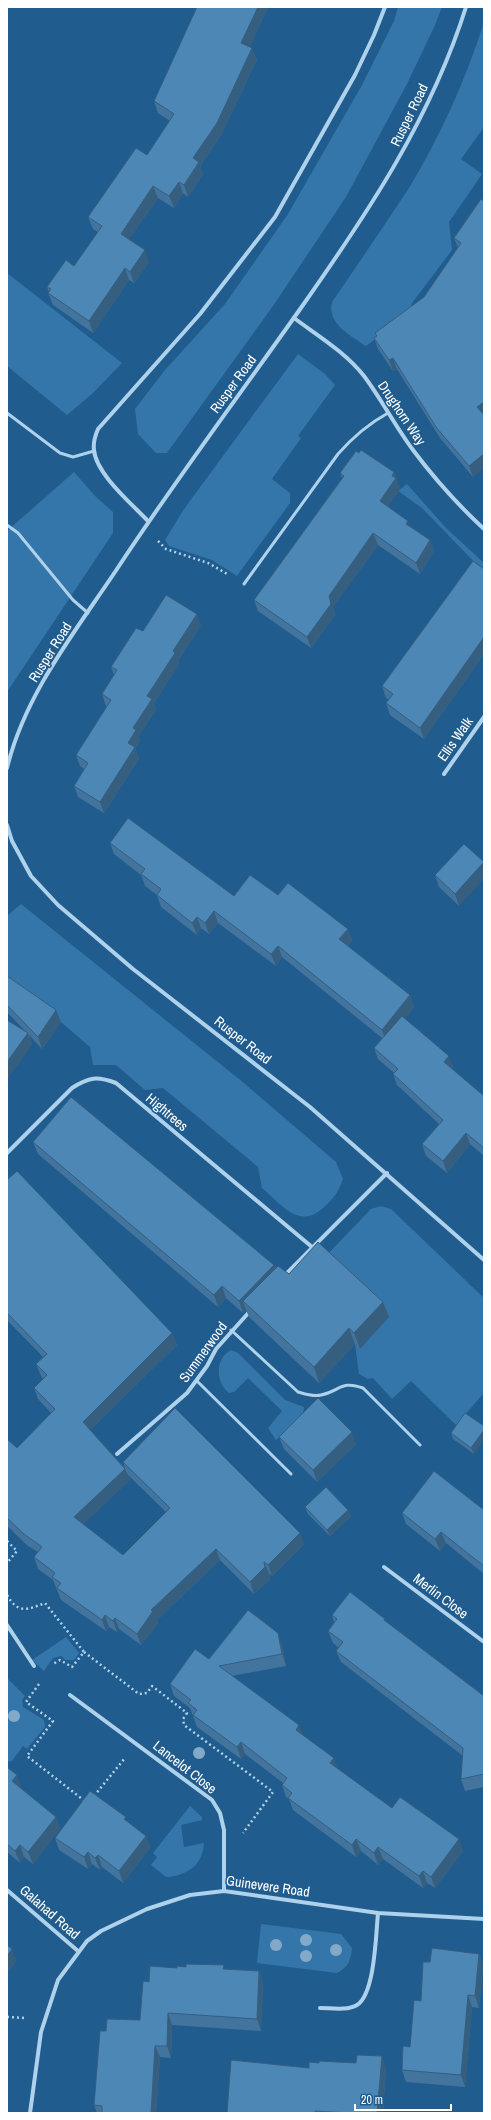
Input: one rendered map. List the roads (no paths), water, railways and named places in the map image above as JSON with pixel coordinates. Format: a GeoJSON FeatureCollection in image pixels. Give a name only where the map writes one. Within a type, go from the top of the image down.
{"type":"FeatureCollection","features":[{"type":"Feature","properties":{"kind":"street"},"geometry":{"type":"LineString","coordinates":[[148,521],[109,480],[94,452],[94,440],[98,429],[200,314],[275,217],[355,75],[374,35],[385,7]]}},
{"type":"Feature","properties":{"kind":"street","name":"Rusper Road"},"geometry":{"type":"LineString","coordinates":[[7,768],[24,716],[55,662],[148,521],[294,318],[369,209],[399,160],[446,65],[466,7]]}},
{"type":"Feature","properties":{"kind":"street","name":"Drughorn Way"},"geometry":{"type":"LineString","coordinates":[[294,318],[346,357],[363,376],[437,480],[464,510],[484,529]]}},
{"type":"Feature","properties":{"kind":"street","name":"Ellis Walk"},"geometry":{"type":"LineString","coordinates":[[444,774],[484,717]]}},
{"type":"Feature","properties":{"kind":"street","name":"Rusper Road"},"geometry":{"type":"LineString","coordinates":[[7,825],[12,841],[31,876],[58,905],[133,969],[310,1107],[387,1173],[484,1260]]}},
{"type":"Feature","properties":{"kind":"street","name":"Hightrees"},"geometry":{"type":"LineString","coordinates":[[7,1153],[72,1088],[84,1080],[102,1078],[116,1083],[312,1247]]}},
{"type":"Feature","properties":{"kind":"street"},"geometry":{"type":"LineString","coordinates":[[280,1280],[387,1173]]}},
{"type":"Feature","properties":{"kind":"street","name":"Summerwood"},"geometry":{"type":"LineString","coordinates":[[117,1454],[187,1393],[197,1381],[216,1349],[231,1330],[253,1307]]}},
{"type":"Feature","properties":{"kind":"street","name":"Merlin Close"},"geometry":{"type":"LineString","coordinates":[[384,1567],[484,1642]]}},
{"type":"Feature","properties":{"kind":"street"},"geometry":{"type":"LineString","coordinates":[[7,1625],[34,1666]]}},
{"type":"Feature","properties":{"kind":"street","name":"Lancelot Close"},"geometry":{"type":"LineString","coordinates":[[70,1695],[212,1800],[220,1813],[224,1830],[224,1890]]}},
{"type":"Feature","properties":{"kind":"street","name":"Galahad Road"},"geometry":{"type":"LineString","coordinates":[[7,1890],[78,1951]]}},
{"type":"Feature","properties":{"kind":"street","name":"Guinevere Road"},"geometry":{"type":"LineString","coordinates":[[30,2113],[36,2057],[45,2017],[58,1980],[78,1951],[87,1941],[102,1931],[147,1909],[190,1895],[224,1890],[378,1913],[484,1919]]}},
{"type":"Feature","properties":{"kind":"street"},"geometry":{"type":"LineString","coordinates":[[320,2008],[348,2008],[357,2005],[364,1998],[371,1975],[378,1913]]}},
{"type":"Feature","properties":{"kind":"lane"},"geometry":{"type":"LineString","coordinates":[[7,413],[60,453],[74,457],[94,452]]}},
{"type":"Feature","properties":{"kind":"lane"},"geometry":{"type":"LineString","coordinates":[[244,584],[338,454],[365,427],[388,413]]}},
{"type":"Feature","properties":{"kind":"lane"},"geometry":{"type":"LineString","coordinates":[[7,525],[18,533],[73,600],[88,612]]}},
{"type":"Feature","properties":{"kind":"lane"},"geometry":{"type":"LineString","coordinates":[[231,1330],[298,1392],[308,1395],[320,1395],[342,1385],[353,1384],[364,1388],[420,1445]]}},
{"type":"Feature","properties":{"kind":"lane"},"geometry":{"type":"LineString","coordinates":[[197,1381],[291,1474]]}}]}
